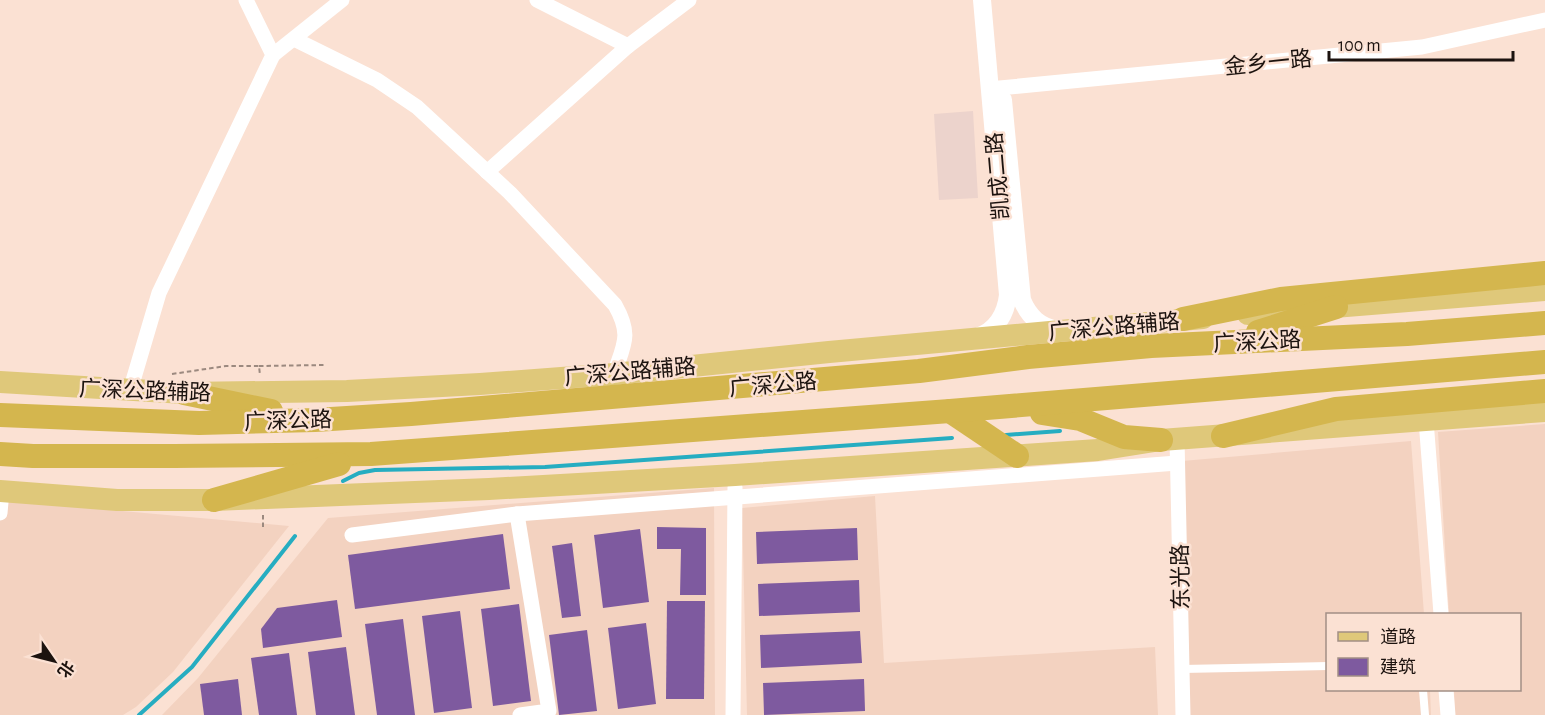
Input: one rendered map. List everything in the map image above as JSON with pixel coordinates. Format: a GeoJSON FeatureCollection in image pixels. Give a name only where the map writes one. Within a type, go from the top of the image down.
{"type":"FeatureCollection","features":[{"type":"Feature","properties":{"kind":"highway"},"geometry":{"type":"LineString","coordinates":[[1183,319],[1281,299],[1545,273]]}},
{"type":"Feature","properties":{"kind":"highway"},"geometry":{"type":"LineString","coordinates":[[1226,343],[1336,307]]}},
{"type":"Feature","properties":{"kind":"highway","name":"广深公路"},"geometry":{"type":"LineString","coordinates":[[0,415],[199,423],[315,420],[919,371],[1028,357],[1151,346],[1407,334],[1545,323]]}},
{"type":"Feature","properties":{"kind":"highway","name":"广深公路"},"geometry":{"type":"LineString","coordinates":[[0,454],[139,456],[371,454],[950,411],[1540,363]]}},
{"type":"Feature","properties":{"kind":"highway"},"geometry":{"type":"LineString","coordinates":[[1223,436],[1336,409],[1545,390]]}},
{"type":"Feature","properties":{"kind":"highway"},"geometry":{"type":"LineString","coordinates":[[184,393],[315,420]]}},
{"type":"Feature","properties":{"kind":"highway"},"geometry":{"type":"LineString","coordinates":[[986,408],[1070,417],[1124,437],[1169,440]]}},
{"type":"Feature","properties":{"kind":"highway"},"geometry":{"type":"LineString","coordinates":[[950,411],[1017,456]]}},
{"type":"Feature","properties":{"kind":"highway"},"geometry":{"type":"LineString","coordinates":[[214,500],[371,454]]}},
{"type":"Feature","properties":{"kind":"main road","name":"广深公路辅路"},"geometry":{"type":"LineString","coordinates":[[0,382],[184,393],[347,391],[480,384],[614,374],[1058,330],[1545,290]]}},
{"type":"Feature","properties":{"kind":"main road"},"geometry":{"type":"LineString","coordinates":[[1,499],[214,500],[489,489],[735,485],[1017,456],[1119,448],[1169,440],[1545,411]]}},
{"type":"Feature","properties":{"kind":"street"},"geometry":{"type":"LineString","coordinates":[[246,0],[273,55]]}},
{"type":"Feature","properties":{"kind":"street"},"geometry":{"type":"LineString","coordinates":[[130,391],[159,293],[273,55],[342,0]]}},
{"type":"Feature","properties":{"kind":"street"},"geometry":{"type":"LineString","coordinates":[[537,0],[628,46]]}},
{"type":"Feature","properties":{"kind":"street"},"geometry":{"type":"LineString","coordinates":[[487,172],[628,46],[689,0]]}},
{"type":"Feature","properties":{"kind":"street","name":"凯成二路"},"geometry":{"type":"LineString","coordinates":[[982,0],[1022,300],[1029,313],[1039,323],[1058,330]]}},
{"type":"Feature","properties":{"kind":"street","name":"凯成二路"},"geometry":{"type":"LineString","coordinates":[[976,338],[998,324],[1006,308],[1008,294],[995,89],[994,0]]}},
{"type":"Feature","properties":{"kind":"street","name":"金乡一路"},"geometry":{"type":"LineString","coordinates":[[995,89],[1422,47],[1545,20]]}},
{"type":"Feature","properties":{"kind":"street"},"geometry":{"type":"LineString","coordinates":[[294,39],[385,85],[417,107],[510,193],[615,305],[626,328],[625,341],[614,374]]}},
{"type":"Feature","properties":{"kind":"street"},"geometry":{"type":"LineString","coordinates":[[1426,420],[1441,613]]}},
{"type":"Feature","properties":{"kind":"street","name":"东光路"},"geometry":{"type":"LineString","coordinates":[[1169,440],[1178,463],[1183,715]]}},
{"type":"Feature","properties":{"kind":"street"},"geometry":{"type":"LineString","coordinates":[[352,535],[735,485],[1178,463]]}},
{"type":"Feature","properties":{"kind":"street"},"geometry":{"type":"LineString","coordinates":[[733,715],[735,485]]}},
{"type":"Feature","properties":{"kind":"street"},"geometry":{"type":"LineString","coordinates":[[517,514],[549,711],[520,715]]}},
{"type":"Feature","properties":{"kind":"street"},"geometry":{"type":"LineString","coordinates":[[1446,691],[1448,715]]}},
{"type":"Feature","properties":{"kind":"lane"},"geometry":{"type":"LineString","coordinates":[[1182,669],[1326,666]]}},
{"type":"Feature","properties":{"kind":"lane"},"geometry":{"type":"LineString","coordinates":[[1424,691],[1425,715]]}},
{"type":"Feature","properties":{"kind":"path"},"geometry":{"type":"LineString","coordinates":[[259,366],[325,365]]}},
{"type":"Feature","properties":{"kind":"path"},"geometry":{"type":"LineString","coordinates":[[163,376],[226,366]]}},
{"type":"Feature","properties":{"kind":"shaded area"},"geometry":{"type":"Polygon","coordinates":[[[973,111],[978,198],[939,200],[934,114],[973,111]]]}},
{"type":"Feature","properties":{"kind":"shaded area"},"geometry":{"type":"Polygon","coordinates":[[[1545,424],[1545,715],[1455,715],[1454,691],[1521,691],[1521,613],[1449,613],[1438,432],[1545,424]]]}},
{"type":"Feature","properties":{"kind":"shaded area"},"geometry":{"type":"Polygon","coordinates":[[[1411,441],[1424,613],[1326,613],[1326,691],[1430,691],[1431,715],[1186,715],[1182,461],[1411,441]]]}},
{"type":"Feature","properties":{"kind":"shaded area"},"geometry":{"type":"Polygon","coordinates":[[[714,488],[715,715],[162,715],[198,678],[328,518],[714,488]]]}},
{"type":"Feature","properties":{"kind":"shaded area"},"geometry":{"type":"Polygon","coordinates":[[[875,496],[884,663],[1155,647],[1158,715],[747,715],[742,508],[875,496]]]}},
{"type":"Feature","properties":{"kind":"shaded area"},"geometry":{"type":"Polygon","coordinates":[[[0,500],[289,526],[173,672],[136,707],[123,715],[0,715],[0,500]]]}},
{"type":"Feature","properties":{"kind":"building"},"geometry":{"type":"Polygon","coordinates":[[[657,527],[706,528],[706,595],[680,595],[681,549],[657,549],[657,527]]]}},
{"type":"Feature","properties":{"kind":"building"},"geometry":{"type":"Polygon","coordinates":[[[857,528],[858,560],[757,564],[756,532],[857,528]]]}},
{"type":"Feature","properties":{"kind":"building"},"geometry":{"type":"Polygon","coordinates":[[[640,529],[649,602],[603,608],[594,535],[640,529]]]}},
{"type":"Feature","properties":{"kind":"building"},"geometry":{"type":"Polygon","coordinates":[[[503,534],[510,589],[355,609],[348,555],[503,534]]]}},
{"type":"Feature","properties":{"kind":"building"},"geometry":{"type":"Polygon","coordinates":[[[572,543],[581,616],[562,618],[552,546],[572,543]]]}},
{"type":"Feature","properties":{"kind":"building"},"geometry":{"type":"Polygon","coordinates":[[[859,580],[860,612],[759,616],[758,584],[859,580]]]}},
{"type":"Feature","properties":{"kind":"building"},"geometry":{"type":"Polygon","coordinates":[[[337,600],[342,637],[263,648],[261,629],[277,608],[337,600]]]}},
{"type":"Feature","properties":{"kind":"building"},"geometry":{"type":"Polygon","coordinates":[[[667,601],[705,601],[704,699],[666,699],[667,601]]]}},
{"type":"Feature","properties":{"kind":"building"},"geometry":{"type":"Polygon","coordinates":[[[519,604],[531,701],[493,706],[481,609],[519,604]]]}},
{"type":"Feature","properties":{"kind":"building"},"geometry":{"type":"Polygon","coordinates":[[[460,611],[472,708],[434,713],[422,616],[460,611]]]}},
{"type":"Feature","properties":{"kind":"building"},"geometry":{"type":"Polygon","coordinates":[[[403,619],[415,715],[377,715],[365,624],[403,619]]]}},
{"type":"Feature","properties":{"kind":"building"},"geometry":{"type":"Polygon","coordinates":[[[646,623],[656,704],[618,709],[608,628],[646,623]]]}},
{"type":"Feature","properties":{"kind":"building"},"geometry":{"type":"Polygon","coordinates":[[[587,630],[597,711],[559,715],[549,635],[587,630]]]}},
{"type":"Feature","properties":{"kind":"building"},"geometry":{"type":"Polygon","coordinates":[[[860,631],[862,663],[761,668],[760,635],[860,631]]]}},
{"type":"Feature","properties":{"kind":"building"},"geometry":{"type":"Polygon","coordinates":[[[346,647],[355,715],[316,715],[308,652],[346,647]]]}},
{"type":"Feature","properties":{"kind":"building"},"geometry":{"type":"Polygon","coordinates":[[[289,653],[297,715],[259,715],[251,658],[289,653]]]}},
{"type":"Feature","properties":{"kind":"building"},"geometry":{"type":"Polygon","coordinates":[[[238,679],[242,715],[204,715],[200,684],[238,679]]]}},
{"type":"Feature","properties":{"kind":"building"},"geometry":{"type":"Polygon","coordinates":[[[864,679],[865,711],[764,715],[763,683],[864,679]]]}},
{"type":"Feature","properties":{"kind":"waterway"},"geometry":{"type":"LineString","coordinates":[[1006,435],[1060,431]]}},
{"type":"Feature","properties":{"kind":"waterway"},"geometry":{"type":"LineString","coordinates":[[343,481],[359,473],[375,470],[545,467],[952,438]]}},
{"type":"Feature","properties":{"kind":"waterway"},"geometry":{"type":"LineString","coordinates":[[139,715],[192,667],[295,536]]}}]}
